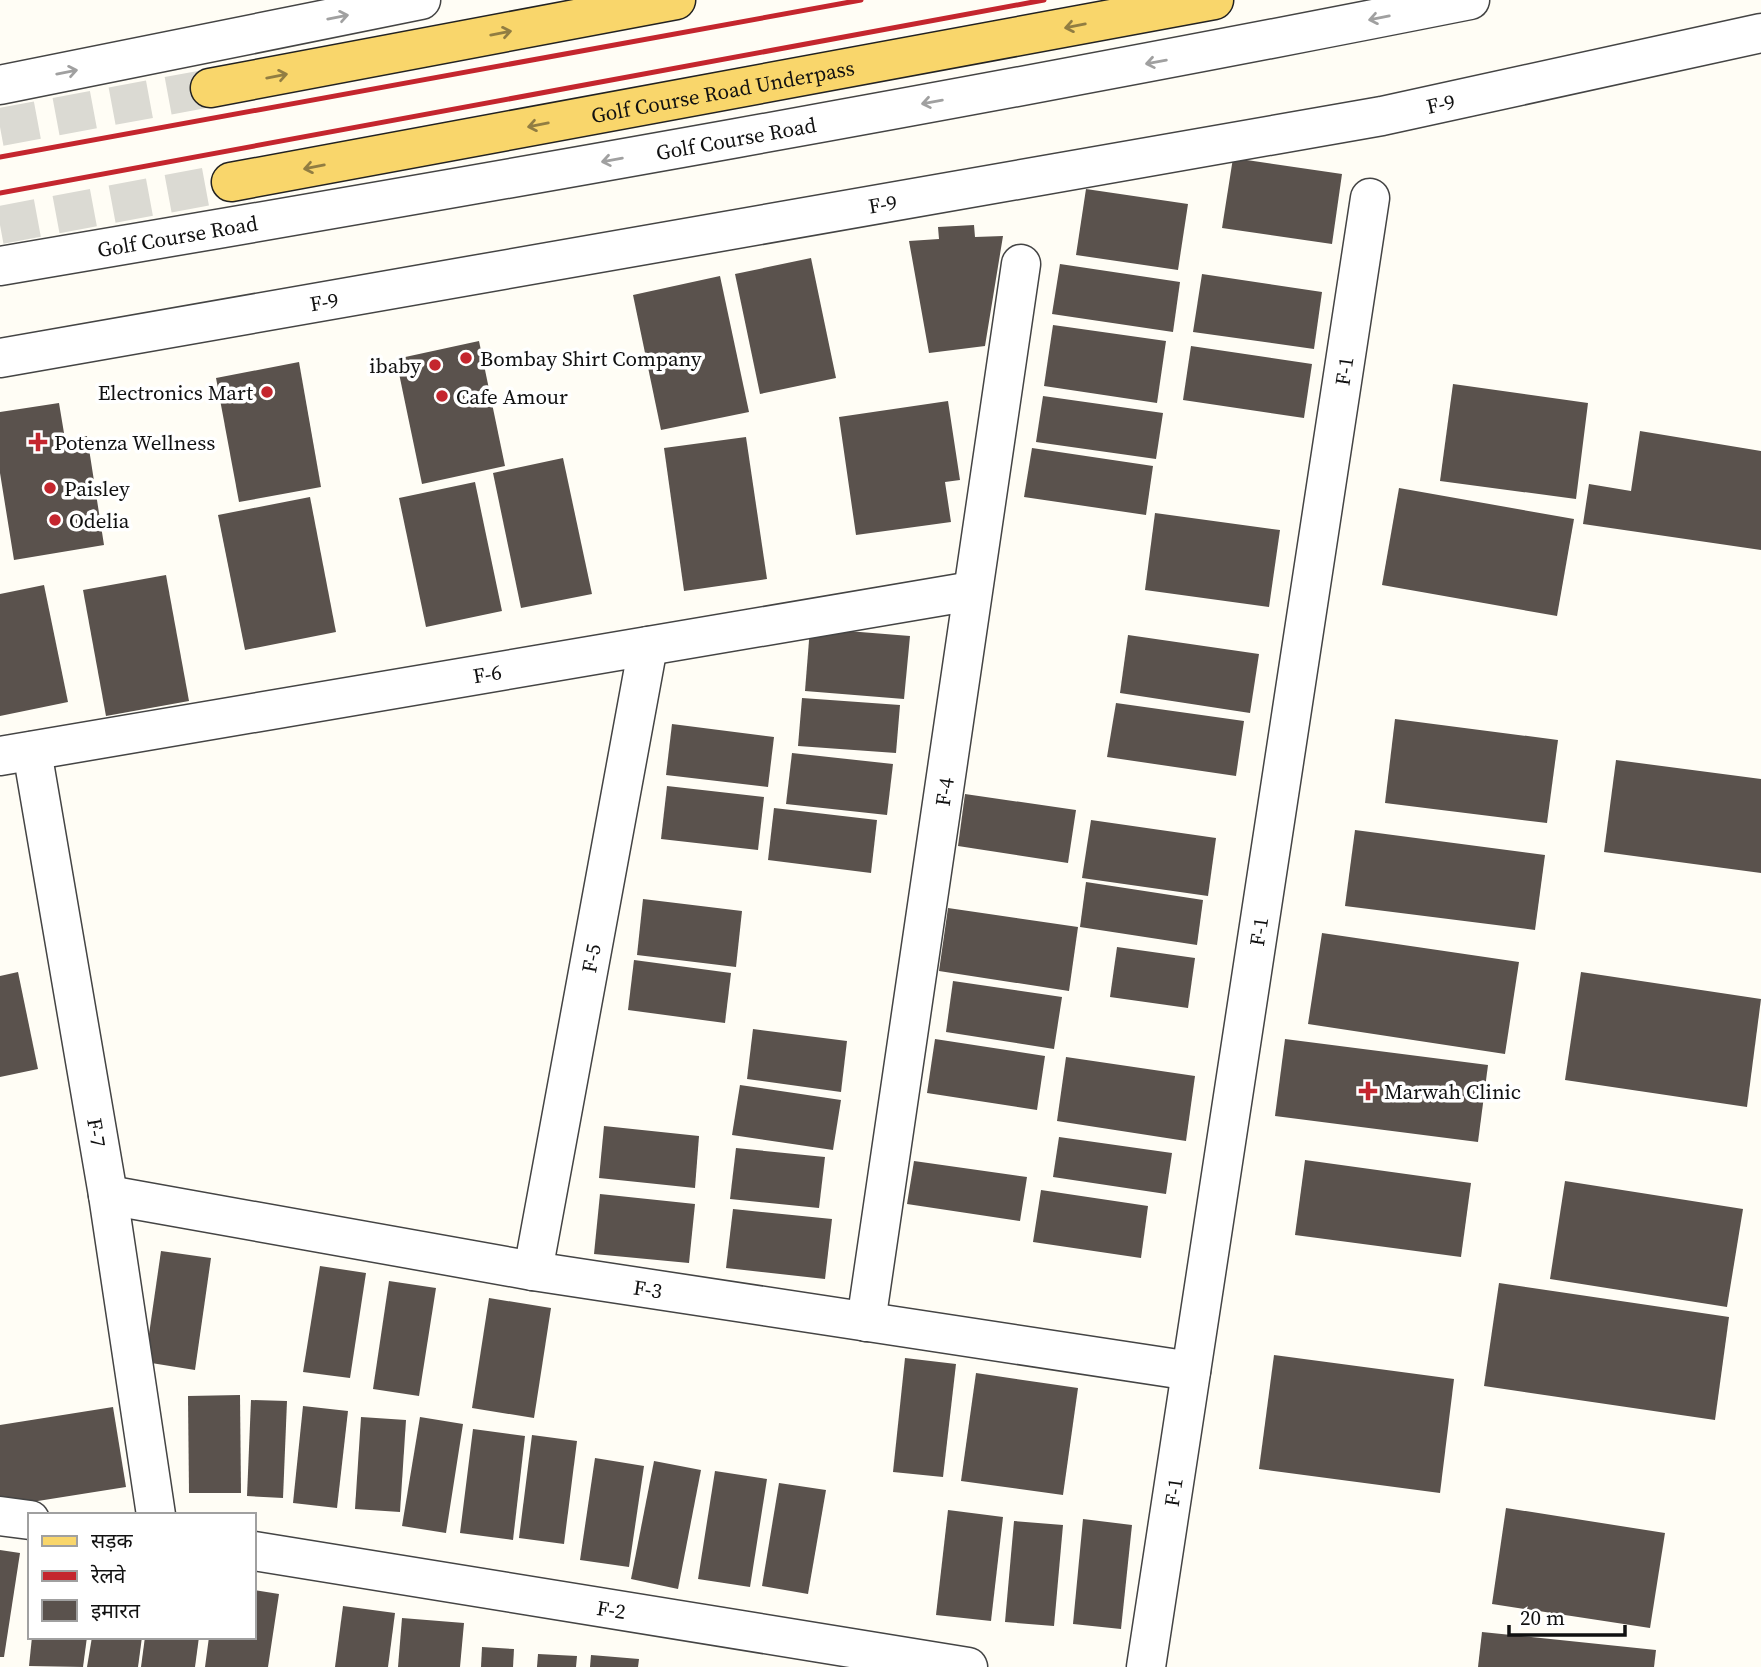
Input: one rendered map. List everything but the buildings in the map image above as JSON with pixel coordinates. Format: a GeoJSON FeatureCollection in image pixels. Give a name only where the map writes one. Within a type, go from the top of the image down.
{"type":"FeatureCollection","features":[{"type":"Feature","properties":{"kind":"main road"},"geometry":{"type":"LineString","coordinates":[[210,88],[676,0]]}},
{"type":"Feature","properties":{"kind":"main road","name":"Golf Course Road Underpass"},"geometry":{"type":"LineString","coordinates":[[231,182],[1214,0]]}},
{"type":"Feature","properties":{"kind":"street"},"geometry":{"type":"LineString","coordinates":[[0,85],[421,0]]}},
{"type":"Feature","properties":{"kind":"street","name":"Golf Course Road"},"geometry":{"type":"LineString","coordinates":[[0,266],[382,202],[1153,62],[1470,0]]}},
{"type":"Feature","properties":{"kind":"street","name":"F-9"},"geometry":{"type":"LineString","coordinates":[[0,358],[1382,116],[1761,33]]}},
{"type":"Feature","properties":{"kind":"street","name":"F-1"},"geometry":{"type":"LineString","coordinates":[[1146,1667],[1370,198]]}},
{"type":"Feature","properties":{"kind":"street","name":"F-4"},"geometry":{"type":"LineString","coordinates":[[866,1321],[1021,264]]}},
{"type":"Feature","properties":{"kind":"street","name":"F-6"},"geometry":{"type":"LineString","coordinates":[[16,754],[972,591]]}},
{"type":"Feature","properties":{"kind":"street","name":"F-5"},"geometry":{"type":"LineString","coordinates":[[533,1270],[649,646]]}},
{"type":"Feature","properties":{"kind":"street","name":"F-7"},"geometry":{"type":"LineString","coordinates":[[16,754],[108,1195],[156,1513]]}},
{"type":"Feature","properties":{"kind":"street","name":"F-3"},"geometry":{"type":"LineString","coordinates":[[108,1195],[533,1270],[1191,1371]]}},
{"type":"Feature","properties":{"kind":"street"},"geometry":{"type":"LineString","coordinates":[[0,1516],[28,1520]]}},
{"type":"Feature","properties":{"kind":"street","name":"F-2"},"geometry":{"type":"LineString","coordinates":[[256,1551],[968,1667]]}},
{"type":"Feature","properties":{"kind":"tunnel"},"geometry":{"type":"LineString","coordinates":[[0,127],[210,88]]}},
{"type":"Feature","properties":{"kind":"tunnel"},"geometry":{"type":"LineString","coordinates":[[0,225],[231,182]]}},
{"type":"Feature","properties":{"kind":"railway"},"geometry":{"type":"LineString","coordinates":[[0,157],[861,0]]}},
{"type":"Feature","properties":{"kind":"railway"},"geometry":{"type":"LineString","coordinates":[[0,193],[1044,0]]}},
{"type":"Feature","properties":{"kind":"place","name":"Bombay Shirt Company"},"geometry":{"type":"Point","coordinates":[466,358]}},
{"type":"Feature","properties":{"kind":"place","name":"ibaby"},"geometry":{"type":"Point","coordinates":[435,365]}},
{"type":"Feature","properties":{"kind":"place","name":"Electronics Mart"},"geometry":{"type":"Point","coordinates":[267,392]}},
{"type":"Feature","properties":{"kind":"place","name":"Cafe Amour"},"geometry":{"type":"Point","coordinates":[442,396]}},
{"type":"Feature","properties":{"kind":"place","name":"Potenza Wellness"},"geometry":{"type":"Point","coordinates":[38,442]}},
{"type":"Feature","properties":{"kind":"place","name":"Paisley"},"geometry":{"type":"Point","coordinates":[50,488]}},
{"type":"Feature","properties":{"kind":"place","name":"Odelia"},"geometry":{"type":"Point","coordinates":[55,520]}},
{"type":"Feature","properties":{"kind":"place","name":"Marwah Clinic"},"geometry":{"type":"Point","coordinates":[1368,1091]}}]}
